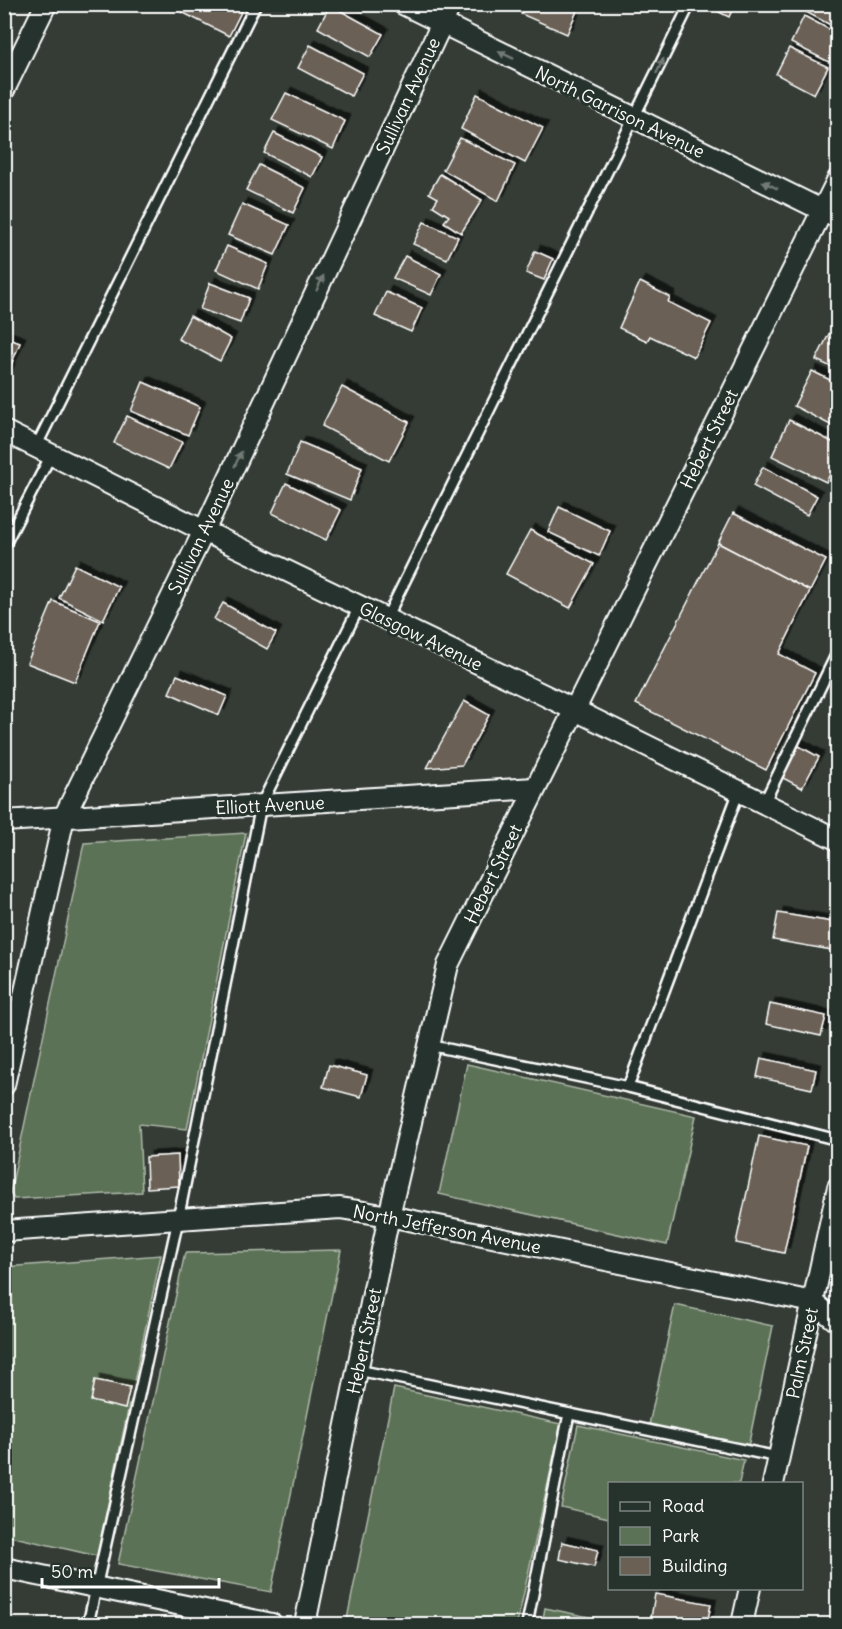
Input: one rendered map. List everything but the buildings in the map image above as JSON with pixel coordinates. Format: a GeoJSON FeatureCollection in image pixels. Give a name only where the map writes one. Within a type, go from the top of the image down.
{"type":"FeatureCollection","features":[{"type":"Feature","properties":{"kind":"street"},"geometry":{"type":"LineString","coordinates":[[4,90],[46,4]]}},
{"type":"Feature","properties":{"kind":"street","name":"North Garrison Avenue"},"geometry":{"type":"LineString","coordinates":[[403,4],[830,215]]}},
{"type":"Feature","properties":{"kind":"street","name":"Sullivan Avenue"},"geometry":{"type":"LineString","coordinates":[[4,1085],[64,817],[204,531],[451,4]]}},
{"type":"Feature","properties":{"kind":"street","name":"Hebert Street"},"geometry":{"type":"LineString","coordinates":[[305,1624],[389,1216],[448,965],[535,788],[830,215],[837,179]]}},
{"type":"Feature","properties":{"kind":"street","name":"Glasgow Avenue"},"geometry":{"type":"LineString","coordinates":[[4,431],[837,840]]}},
{"type":"Feature","properties":{"kind":"street","name":"Elliott Avenue"},"geometry":{"type":"LineString","coordinates":[[4,821],[535,788]]}},
{"type":"Feature","properties":{"kind":"street","name":"Palm Street"},"geometry":{"type":"LineString","coordinates":[[773,1482],[837,1187]]}},
{"type":"Feature","properties":{"kind":"street","name":"North Jefferson Avenue"},"geometry":{"type":"LineString","coordinates":[[4,1231],[340,1208],[813,1302]]}},
{"type":"Feature","properties":{"kind":"street"},"geometry":{"type":"LineString","coordinates":[[813,1302],[837,1322]]}},
{"type":"Feature","properties":{"kind":"street"},"geometry":{"type":"LineString","coordinates":[[4,1568],[272,1624]]}},
{"type":"Feature","properties":{"kind":"street"},"geometry":{"type":"LineString","coordinates":[[742,1624],[750,1590]]}},
{"type":"Feature","properties":{"kind":"lane"},"geometry":{"type":"LineString","coordinates":[[4,546],[44,451],[256,4]]}},
{"type":"Feature","properties":{"kind":"lane"},"geometry":{"type":"LineString","coordinates":[[386,619],[690,4]]}},
{"type":"Feature","properties":{"kind":"lane"},"geometry":{"type":"LineString","coordinates":[[88,1624],[178,1220],[261,805],[359,607]]}},
{"type":"Feature","properties":{"kind":"lane"},"geometry":{"type":"LineString","coordinates":[[764,803],[837,651]]}},
{"type":"Feature","properties":{"kind":"lane"},"geometry":{"type":"LineString","coordinates":[[628,1087],[739,791]]}},
{"type":"Feature","properties":{"kind":"lane"},"geometry":{"type":"LineString","coordinates":[[429,1045],[628,1087],[837,1140]]}},
{"type":"Feature","properties":{"kind":"lane"},"geometry":{"type":"LineString","coordinates":[[358,1370],[778,1457]]}},
{"type":"Feature","properties":{"kind":"lane"},"geometry":{"type":"LineString","coordinates":[[527,1624],[569,1413]]}},
{"type":"Feature","properties":{"kind":"green space"},"geometry":{"type":"Polygon","coordinates":[[[246,833],[187,1129],[139,1124],[142,1192],[14,1199],[10,1193],[84,843],[246,833]]]}},
{"type":"Feature","properties":{"kind":"green space"},"geometry":{"type":"Polygon","coordinates":[[[467,1064],[696,1116],[667,1245],[439,1194],[467,1064]]]}},
{"type":"Feature","properties":{"kind":"green space"},"geometry":{"type":"Polygon","coordinates":[[[341,1250],[271,1592],[118,1564],[185,1253],[341,1250]]]}},
{"type":"Feature","properties":{"kind":"green space"},"geometry":{"type":"Polygon","coordinates":[[[161,1255],[97,1556],[5,1535],[5,1267],[161,1255]]]}},
{"type":"Feature","properties":{"kind":"green space"},"geometry":{"type":"Polygon","coordinates":[[[675,1305],[773,1326],[748,1447],[649,1425],[675,1305]]]}},
{"type":"Feature","properties":{"kind":"green space"},"geometry":{"type":"Polygon","coordinates":[[[394,1388],[561,1424],[517,1624],[346,1624],[394,1388]]]}},
{"type":"Feature","properties":{"kind":"green space"},"geometry":{"type":"Polygon","coordinates":[[[578,1425],[744,1460],[739,1482],[608,1482],[608,1518],[561,1507],[578,1425]]]}},
{"type":"Feature","properties":{"kind":"green space"},"geometry":{"type":"Polygon","coordinates":[[[545,1608],[623,1624],[542,1624],[545,1608]]]}}]}
